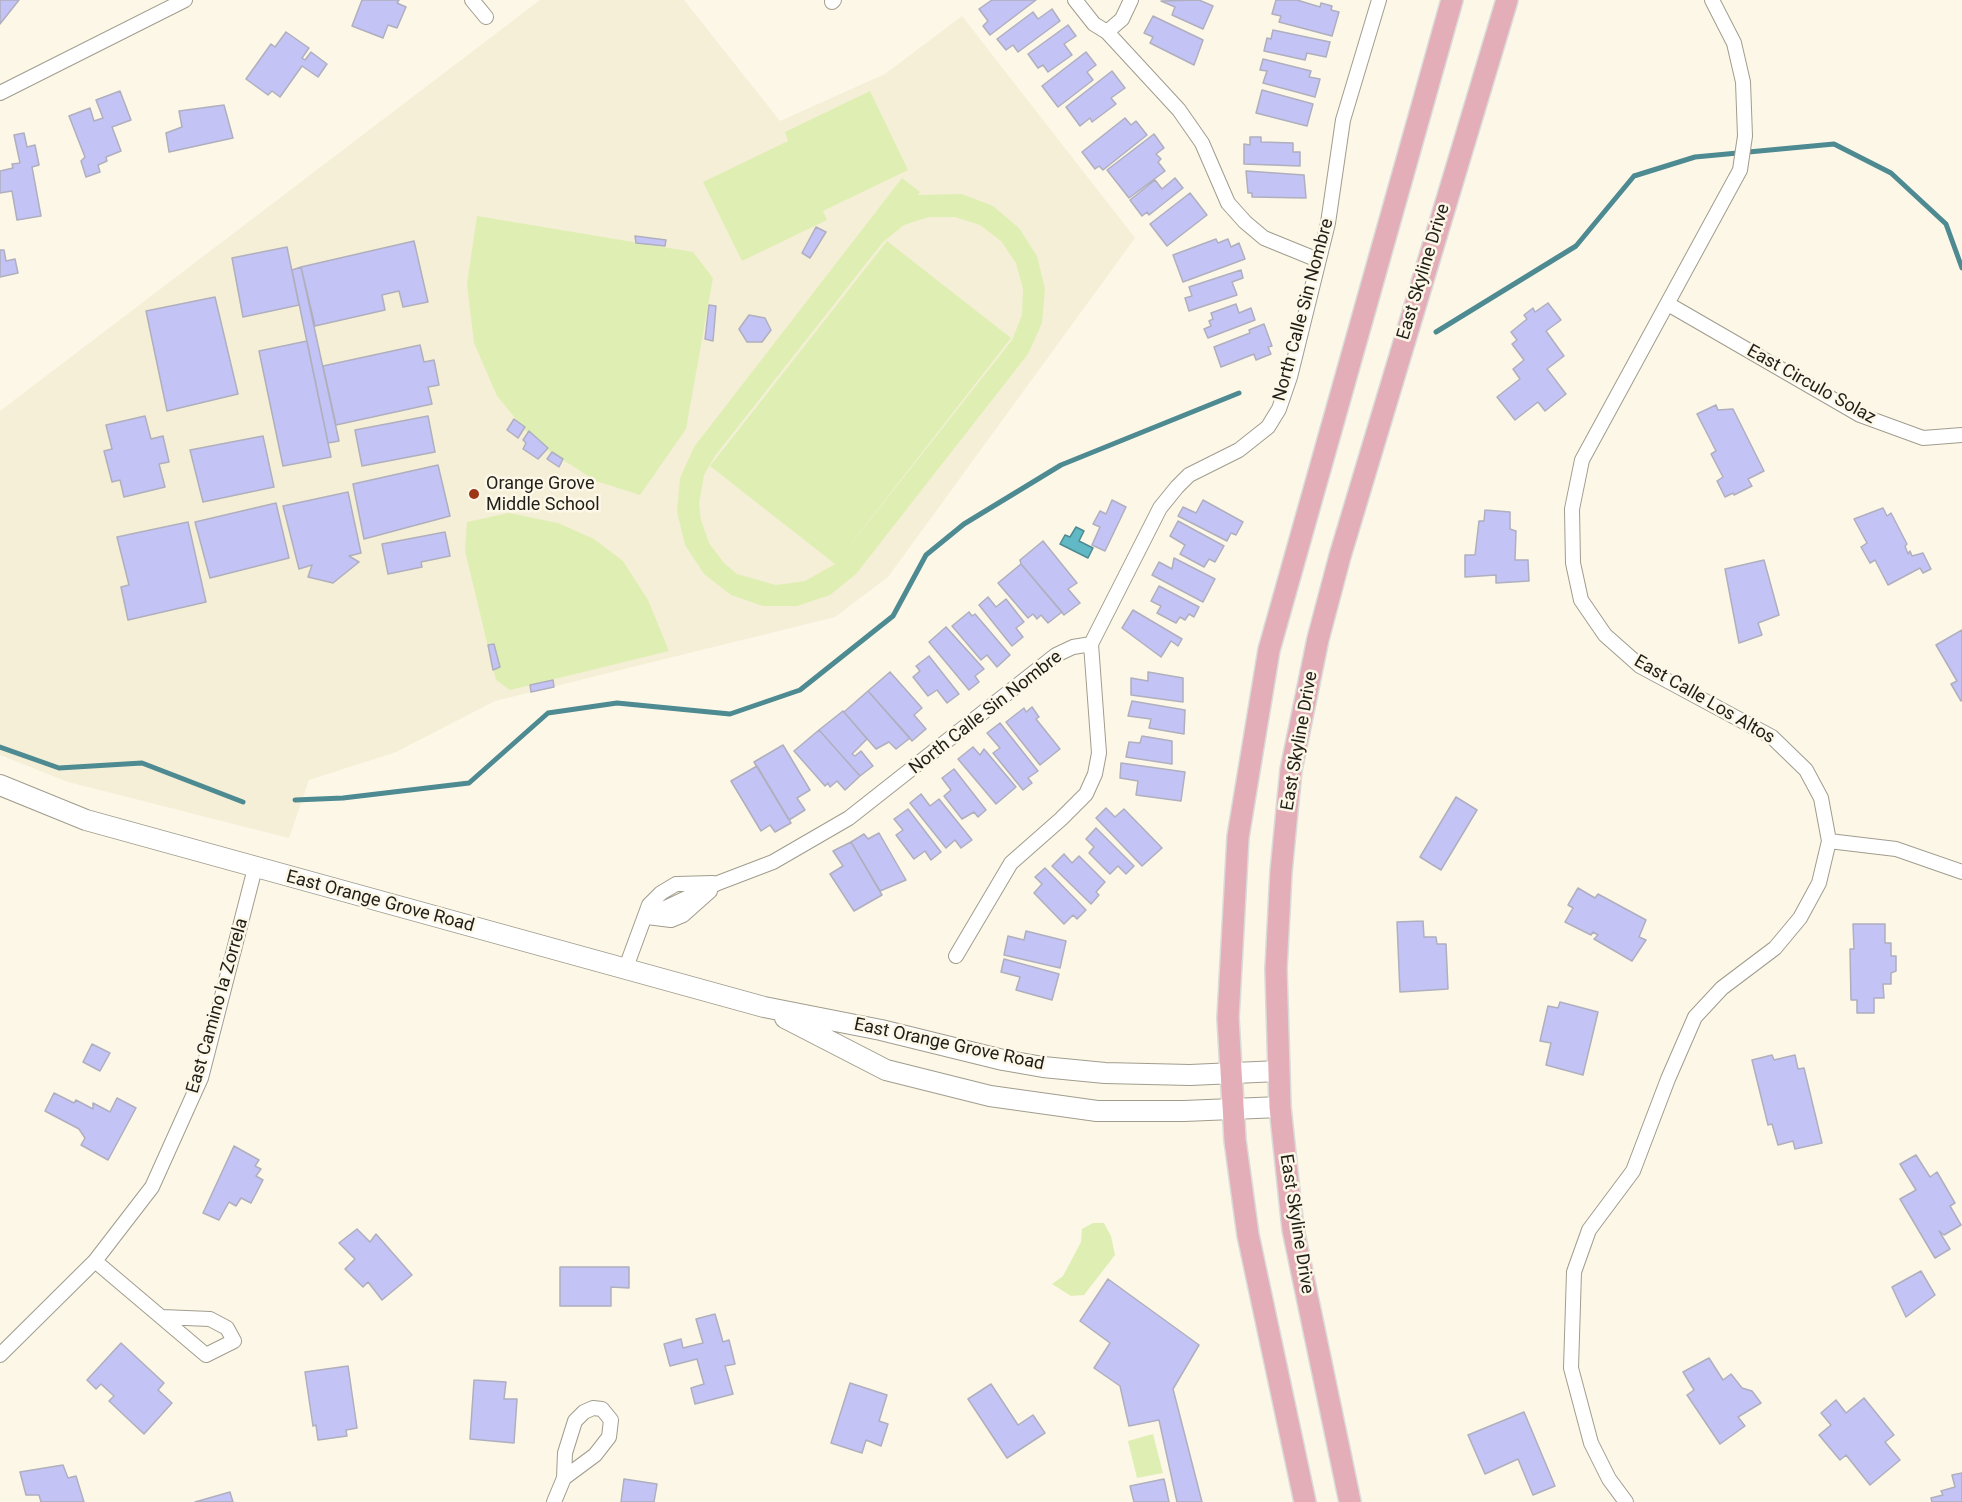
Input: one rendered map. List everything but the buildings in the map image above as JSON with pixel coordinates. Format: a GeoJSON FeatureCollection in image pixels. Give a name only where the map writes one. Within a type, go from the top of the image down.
{"type":"FeatureCollection","features":[{"type":"Feature","properties":{"kind":"main road"},"geometry":{"type":"LineString","coordinates":[[1305,1502],[1248,1235],[1233,1110],[1228,1018],[1238,837],[1269,651],[1452,0]]}},
{"type":"Feature","properties":{"kind":"main road","name":"East Skyline Drive"},"geometry":{"type":"LineString","coordinates":[[1350,1502],[1293,1229],[1280,1107],[1276,969],[1281,872],[1291,770],[1318,639],[1385,402],[1507,0]]}},
{"type":"Feature","properties":{"kind":"main road","name":"East Orange Grove Road"},"geometry":{"type":"LineString","coordinates":[[0,785],[86,820],[764,1007],[881,1030],[1003,1060],[1043,1067],[1106,1073],[1230,1074],[1279,1071]]}},
{"type":"Feature","properties":{"kind":"main road","name":"East Orange Grove Road"},"geometry":{"type":"LineString","coordinates":[[764,1007],[886,1070],[990,1096],[1097,1111],[1233,1110],[1280,1107]]}},
{"type":"Feature","properties":{"kind":"street"},"geometry":{"type":"LineString","coordinates":[[0,93],[185,0]]}},
{"type":"Feature","properties":{"kind":"street"},"geometry":{"type":"LineString","coordinates":[[472,0],[486,16]]}},
{"type":"Feature","properties":{"kind":"street"},"geometry":{"type":"LineString","coordinates":[[1075,0],[1094,24],[1107,32],[1179,110],[1202,143],[1228,202],[1245,222],[1264,238],[1318,260]]}},
{"type":"Feature","properties":{"kind":"street"},"geometry":{"type":"LineString","coordinates":[[1107,32],[1122,19],[1131,0]]}},
{"type":"Feature","properties":{"kind":"street","name":"North Calle Sin Nombre"},"geometry":{"type":"LineString","coordinates":[[625,970],[639,926],[646,917],[649,905],[668,887],[676,884],[718,883],[773,862],[849,818],[1056,656],[1073,647],[1090,644],[1160,508],[1177,487],[1189,475],[1253,441],[1273,418],[1290,377],[1328,223],[1343,120],[1379,0]]}},
{"type":"Feature","properties":{"kind":"street","name":"East Calle Los Altos"},"geometry":{"type":"LineString","coordinates":[[1626,1502],[1610,1479],[1591,1443],[1571,1368],[1574,1272],[1589,1230],[1633,1171],[1668,1079],[1695,1017],[1722,988],[1775,948],[1800,918],[1819,883],[1828,841],[1821,798],[1806,770],[1772,737],[1640,666],[1605,635],[1581,600],[1573,563],[1572,508],[1581,460],[1740,170],[1744,136],[1743,82],[1734,43],[1712,0]]}},
{"type":"Feature","properties":{"kind":"street","name":"East Circulo Solaz"},"geometry":{"type":"LineString","coordinates":[[1668,304],[1860,415],[1923,438],[1962,435]]}},
{"type":"Feature","properties":{"kind":"street"},"geometry":{"type":"LineString","coordinates":[[956,956],[1011,863],[1086,794],[1095,774],[1099,753],[1090,644]]}},
{"type":"Feature","properties":{"kind":"street"},"geometry":{"type":"LineString","coordinates":[[1828,841],[1896,849],[1962,872]]}},
{"type":"Feature","properties":{"kind":"street","name":"East Camino la Zorrela"},"geometry":{"type":"LineString","coordinates":[[0,1355],[95,1261],[152,1187],[201,1078],[255,868]]}},
{"type":"Feature","properties":{"kind":"street","name":"North Calle Sin Nombre"},"geometry":{"type":"LineString","coordinates":[[646,917],[671,920],[683,915],[718,883]]}},
{"type":"Feature","properties":{"kind":"street"},"geometry":{"type":"LineString","coordinates":[[95,1261],[206,1354],[234,1341],[227,1328],[210,1319],[162,1317]]}},
{"type":"Feature","properties":{"kind":"street"},"geometry":{"type":"LineString","coordinates":[[554,1502],[564,1478],[565,1453],[575,1421],[584,1412],[593,1408],[602,1409],[611,1420],[609,1437],[594,1455],[564,1478]]}},
{"type":"Feature","properties":{"kind":"shaded area","name":"Orange Grove Middle School"},"geometry":{"type":"Polygon","coordinates":[[[540,0],[684,0],[780,121],[885,74],[962,16],[1135,238],[888,577],[835,617],[495,701],[396,752],[309,780],[289,838],[68,782],[0,755],[0,411],[540,0]]]}},
{"type":"Feature","properties":{"kind":"green space"},"geometry":{"type":"Polygon","coordinates":[[[870,91],[908,170],[823,211],[827,220],[742,261],[703,182],[788,141],[785,132],[870,91]]]}},
{"type":"Feature","properties":{"kind":"green space"},"geometry":{"type":"Polygon","coordinates":[[[902,178],[920,192],[918,195],[962,194],[993,206],[1019,228],[1037,256],[1045,289],[1042,323],[1028,354],[856,574],[830,595],[797,606],[763,606],[731,595],[704,574],[685,545],[677,512],[680,478],[694,447],[902,178]],[[929,217],[904,225],[883,242],[715,456],[704,475],[699,504],[701,520],[709,543],[724,563],[737,574],[776,585],[805,581],[835,564],[710,466],[887,241],[1011,338],[836,563],[1012,340],[1022,315],[1023,289],[1016,263],[1001,241],[980,225],[955,217],[929,217]]]}},
{"type":"Feature","properties":{"kind":"green space"},"geometry":{"type":"Polygon","coordinates":[[[477,216],[693,252],[713,278],[686,429],[640,495],[596,481],[535,442],[497,396],[474,343],[467,284],[477,216]]]}},
{"type":"Feature","properties":{"kind":"green space"},"geometry":{"type":"Polygon","coordinates":[[[509,513],[558,523],[594,539],[623,561],[648,600],[669,651],[510,690],[496,680],[465,551],[467,522],[509,513]]]}},
{"type":"Feature","properties":{"kind":"green space"},"geometry":{"type":"Polygon","coordinates":[[[1093,1223],[1104,1223],[1111,1236],[1115,1255],[1084,1295],[1071,1296],[1052,1284],[1063,1276],[1081,1242],[1082,1229],[1093,1223]]]}},
{"type":"Feature","properties":{"kind":"green space"},"geometry":{"type":"Polygon","coordinates":[[[1153,1434],[1163,1473],[1137,1478],[1128,1441],[1153,1434]]]}},
{"type":"Feature","properties":{"kind":"water"},"geometry":{"type":"Polygon","coordinates":[[[1076,527],[1084,531],[1079,541],[1093,548],[1088,558],[1060,544],[1065,535],[1070,537],[1076,527]]]}},
{"type":"Feature","properties":{"kind":"waterway"},"geometry":{"type":"LineString","coordinates":[[1436,332],[1576,246],[1634,176],[1695,157],[1834,144],[1891,173],[1946,224],[1962,268]]}},
{"type":"Feature","properties":{"kind":"waterway"},"geometry":{"type":"LineString","coordinates":[[295,800],[343,798],[469,783],[548,713],[617,703],[730,714],[800,690],[893,616],[926,555],[964,524],[1061,465],[1239,393]]}},
{"type":"Feature","properties":{"kind":"waterway"},"geometry":{"type":"LineString","coordinates":[[0,747],[59,768],[142,763],[243,802]]}},
{"type":"Feature","properties":{"kind":"place","name":"Orange Grove Middle School"},"geometry":{"type":"Point","coordinates":[474,494]}}]}
